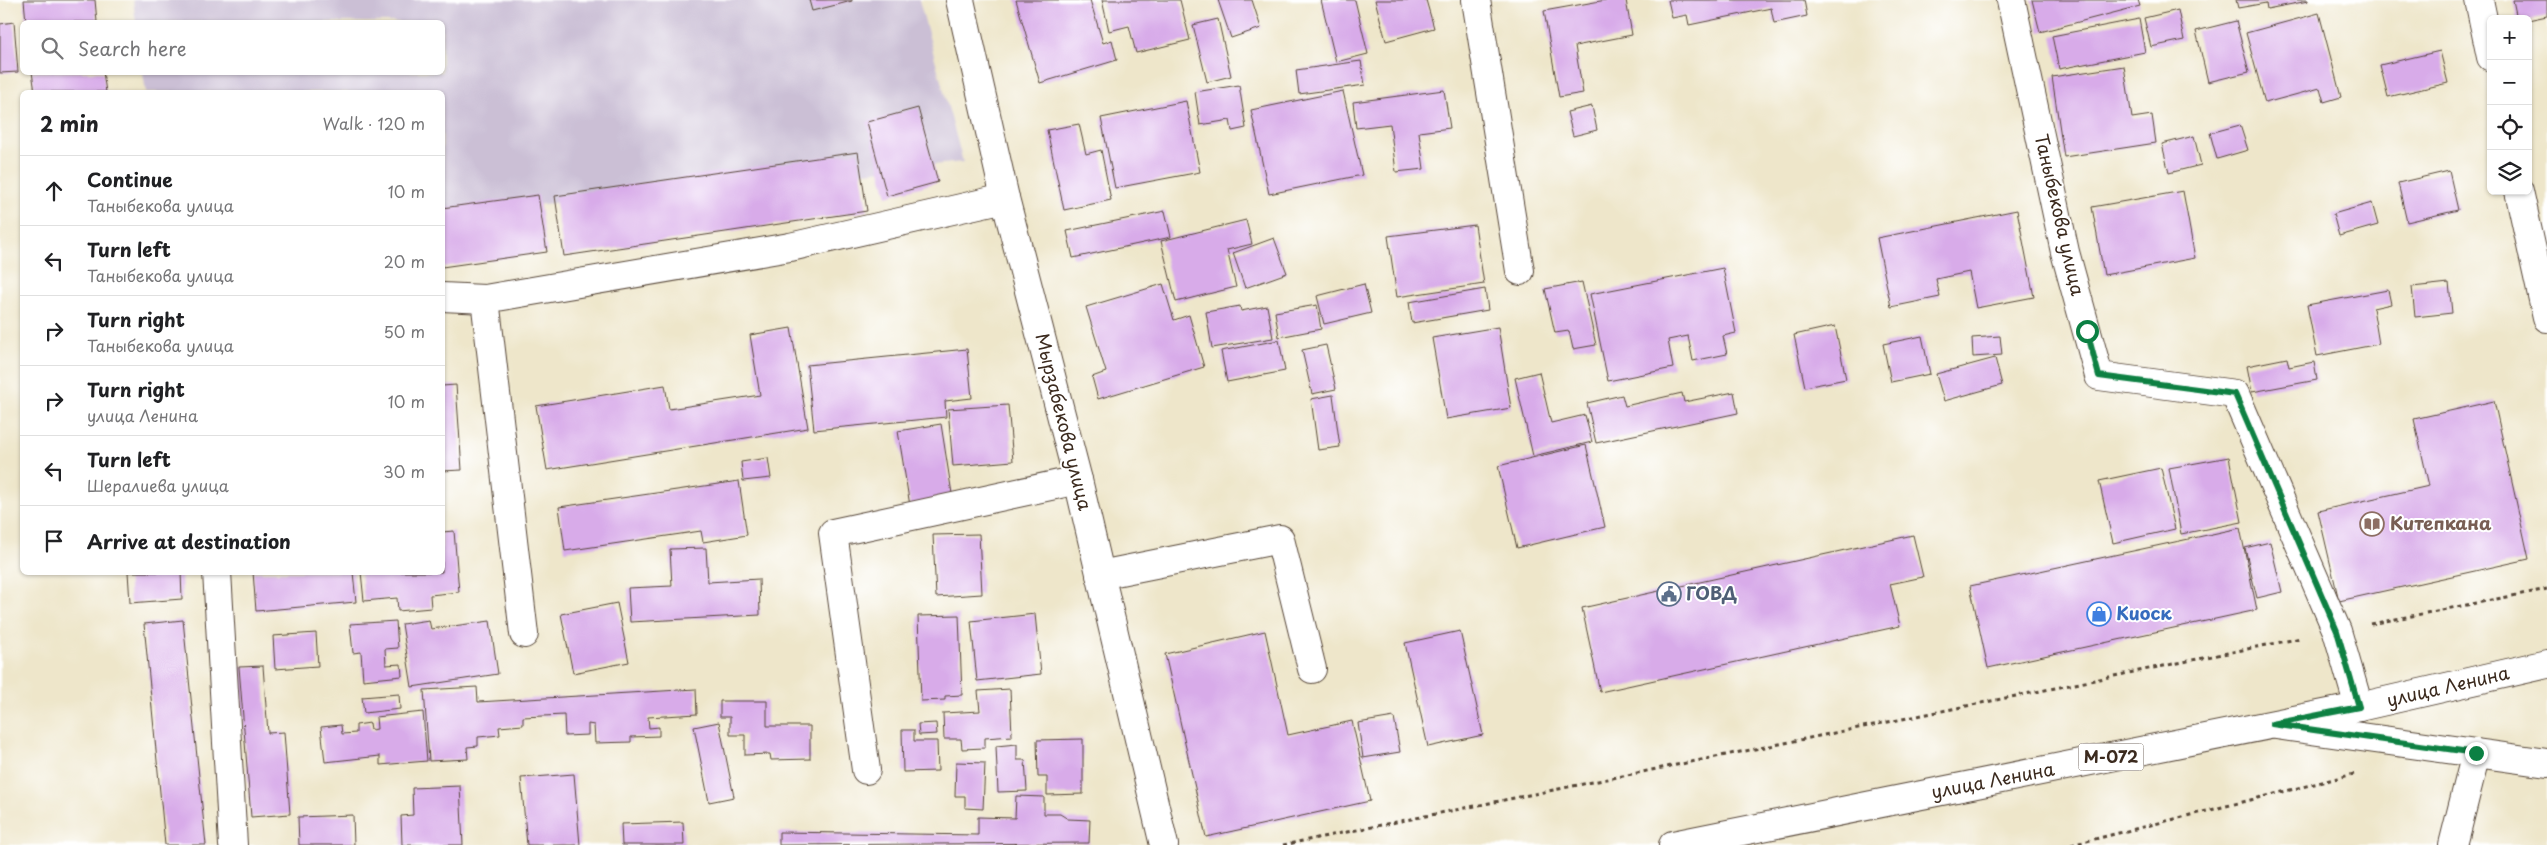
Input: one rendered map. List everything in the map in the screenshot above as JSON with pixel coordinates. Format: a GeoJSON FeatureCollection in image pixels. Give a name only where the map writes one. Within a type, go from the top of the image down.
{"type":"FeatureCollection","features":[{"type":"Feature","properties":{"kind":"street","name":"Мырзабекова улица"},"geometry":{"type":"LineString","coordinates":[[960,0],[1005,198],[1078,480],[1164,845]]}},
{"type":"Feature","properties":{"kind":"street"},"geometry":{"type":"LineString","coordinates":[[1476,0],[1520,271]]}},
{"type":"Feature","properties":{"kind":"street","name":"Таныбекова улица"},"geometry":{"type":"LineString","coordinates":[[2011,0],[2065,252],[2099,376],[2235,394],[2337,631],[2359,707]]}},
{"type":"Feature","properties":{"kind":"street"},"geometry":{"type":"LineString","coordinates":[[2479,0],[2487,38]]}},
{"type":"Feature","properties":{"kind":"street"},"geometry":{"type":"LineString","coordinates":[[2520,195],[2547,318]]}},
{"type":"Feature","properties":{"kind":"street"},"geometry":{"type":"LineString","coordinates":[[445,297],[485,299],[790,247],[1005,198]]}},
{"type":"Feature","properties":{"kind":"street"},"geometry":{"type":"LineString","coordinates":[[485,299],[524,634]]}},
{"type":"Feature","properties":{"kind":"street"},"geometry":{"type":"LineString","coordinates":[[866,770],[833,533],[1078,480]]}},
{"type":"Feature","properties":{"kind":"street"},"geometry":{"type":"LineString","coordinates":[[1100,575],[1280,539],[1312,669]]}},
{"type":"Feature","properties":{"kind":"street"},"geometry":{"type":"LineString","coordinates":[[217,575],[233,845]]}},
{"type":"Feature","properties":{"kind":"street","name":"улица Ленина"},"geometry":{"type":"LineString","coordinates":[[1673,845],[2359,707],[2547,664]]}},
{"type":"Feature","properties":{"kind":"street"},"geometry":{"type":"LineString","coordinates":[[2272,724],[2547,762]]}},
{"type":"Feature","properties":{"kind":"street"},"geometry":{"type":"LineString","coordinates":[[2453,845],[2476,753]]}},
{"type":"Feature","properties":{"kind":"path"},"geometry":{"type":"LineString","coordinates":[[1283,845],[2547,589]]}},
{"type":"Feature","properties":{"kind":"path"},"geometry":{"type":"LineString","coordinates":[[2071,845],[2357,773]]}},
{"type":"Feature","properties":{"kind":"shaded area"},"geometry":{"type":"Polygon","coordinates":[[[133,0],[919,0],[963,162],[445,214],[445,90],[146,90],[143,75],[445,75],[445,20],[136,20],[133,0]]]}},
{"type":"Feature","properties":{"kind":"building"},"geometry":{"type":"Polygon","coordinates":[[[24,0],[95,0],[97,20],[26,20],[24,0]]]}},
{"type":"Feature","properties":{"kind":"building"},"geometry":{"type":"Polygon","coordinates":[[[809,0],[852,0],[852,1],[812,11],[809,0]]]}},
{"type":"Feature","properties":{"kind":"building"},"geometry":{"type":"Polygon","coordinates":[[[1016,0],[1090,0],[1103,43],[1112,40],[1117,60],[1040,83],[1016,0]]]}},
{"type":"Feature","properties":{"kind":"building"},"geometry":{"type":"Polygon","coordinates":[[[1102,0],[1180,0],[1190,40],[1136,53],[1129,26],[1109,31],[1102,0]]]}},
{"type":"Feature","properties":{"kind":"building"},"geometry":{"type":"Polygon","coordinates":[[[1218,0],[1252,0],[1261,28],[1231,38],[1218,0]]]}},
{"type":"Feature","properties":{"kind":"building"},"geometry":{"type":"Polygon","coordinates":[[[1321,0],[1355,0],[1368,54],[1336,62],[1321,0]]]}},
{"type":"Feature","properties":{"kind":"building"},"geometry":{"type":"Polygon","coordinates":[[[1375,0],[1426,0],[1434,28],[1386,41],[1375,0]]]}},
{"type":"Feature","properties":{"kind":"building"},"geometry":{"type":"Polygon","coordinates":[[[1606,0],[1626,0],[1632,35],[1575,46],[1583,93],[1559,97],[1544,11],[1606,0]]]}},
{"type":"Feature","properties":{"kind":"building"},"geometry":{"type":"Polygon","coordinates":[[[1668,0],[1804,0],[1807,16],[1774,23],[1771,8],[1689,25],[1687,15],[1672,18],[1668,0]]]}},
{"type":"Feature","properties":{"kind":"building"},"geometry":{"type":"Polygon","coordinates":[[[2032,0],[2138,0],[2140,6],[2040,32],[2032,0]]]}},
{"type":"Feature","properties":{"kind":"building"},"geometry":{"type":"Polygon","coordinates":[[[2236,0],[2308,1],[2267,9],[2266,3],[2238,8],[2236,0]]]}},
{"type":"Feature","properties":{"kind":"building"},"geometry":{"type":"Polygon","coordinates":[[[2513,0],[2547,0],[2547,16],[2532,19],[2532,15],[2516,15],[2513,0]]]}},
{"type":"Feature","properties":{"kind":"building"},"geometry":{"type":"Polygon","coordinates":[[[2178,10],[2184,40],[2151,47],[2144,18],[2178,10]]]}},
{"type":"Feature","properties":{"kind":"building"},"geometry":{"type":"Polygon","coordinates":[[[2319,13],[2341,97],[2324,102],[2320,88],[2265,103],[2246,33],[2319,13]]]}},
{"type":"Feature","properties":{"kind":"building"},"geometry":{"type":"Polygon","coordinates":[[[1218,19],[1231,76],[1207,82],[1193,25],[1218,19]]]}},
{"type":"Feature","properties":{"kind":"building"},"geometry":{"type":"Polygon","coordinates":[[[2139,19],[2145,52],[2059,69],[2052,36],[2139,19]]]}},
{"type":"Feature","properties":{"kind":"building"},"geometry":{"type":"Polygon","coordinates":[[[2236,21],[2249,72],[2208,82],[2196,31],[2236,21]]]}},
{"type":"Feature","properties":{"kind":"building"},"geometry":{"type":"Polygon","coordinates":[[[14,22],[18,72],[0,73],[0,24],[14,22]]]}},
{"type":"Feature","properties":{"kind":"building"},"geometry":{"type":"Polygon","coordinates":[[[2440,51],[2448,83],[2388,97],[2380,65],[2440,51]]]}},
{"type":"Feature","properties":{"kind":"building"},"geometry":{"type":"Polygon","coordinates":[[[1361,61],[1365,85],[1299,94],[1296,70],[1361,61]]]}},
{"type":"Feature","properties":{"kind":"building"},"geometry":{"type":"Polygon","coordinates":[[[2124,66],[2132,118],[2152,115],[2156,143],[2064,157],[2052,77],[2124,66]]]}},
{"type":"Feature","properties":{"kind":"building"},"geometry":{"type":"Polygon","coordinates":[[[32,75],[103,75],[106,90],[35,90],[32,75]]]}},
{"type":"Feature","properties":{"kind":"building"},"geometry":{"type":"Polygon","coordinates":[[[1239,85],[1246,128],[1232,131],[1230,120],[1200,125],[1195,92],[1239,85]]]}},
{"type":"Feature","properties":{"kind":"building"},"geometry":{"type":"Polygon","coordinates":[[[1444,90],[1450,128],[1419,132],[1424,169],[1396,172],[1390,124],[1356,128],[1353,102],[1444,90]]]}},
{"type":"Feature","properties":{"kind":"building"},"geometry":{"type":"Polygon","coordinates":[[[1343,91],[1362,175],[1269,194],[1251,110],[1343,91]]]}},
{"type":"Feature","properties":{"kind":"building"},"geometry":{"type":"Polygon","coordinates":[[[1186,101],[1200,172],[1115,188],[1101,118],[1186,101]]]}},
{"type":"Feature","properties":{"kind":"building"},"geometry":{"type":"Polygon","coordinates":[[[1592,106],[1597,130],[1573,136],[1567,112],[1592,106]]]}},
{"type":"Feature","properties":{"kind":"building"},"geometry":{"type":"Polygon","coordinates":[[[918,108],[938,182],[887,196],[867,122],[918,108]]]}},
{"type":"Feature","properties":{"kind":"building"},"geometry":{"type":"Polygon","coordinates":[[[1079,124],[1086,154],[1101,150],[1111,200],[1064,210],[1047,130],[1079,124]]]}},
{"type":"Feature","properties":{"kind":"building"},"geometry":{"type":"Polygon","coordinates":[[[2240,125],[2248,150],[2217,159],[2210,133],[2240,125]]]}},
{"type":"Feature","properties":{"kind":"building"},"geometry":{"type":"Polygon","coordinates":[[[2194,136],[2201,165],[2169,173],[2162,144],[2194,136]]]}},
{"type":"Feature","properties":{"kind":"building"},"geometry":{"type":"Polygon","coordinates":[[[858,152],[867,211],[564,256],[555,196],[858,152]]]}},
{"type":"Feature","properties":{"kind":"building"},"geometry":{"type":"Polygon","coordinates":[[[2449,171],[2458,210],[2407,222],[2398,183],[2449,171]]]}},
{"type":"Feature","properties":{"kind":"building"},"geometry":{"type":"Polygon","coordinates":[[[2183,191],[2195,258],[2104,275],[2092,207],[2183,191]]]}},
{"type":"Feature","properties":{"kind":"building"},"geometry":{"type":"Polygon","coordinates":[[[538,195],[547,252],[445,267],[445,208],[538,195]]]}},
{"type":"Feature","properties":{"kind":"building"},"geometry":{"type":"Polygon","coordinates":[[[2372,203],[2378,225],[2339,236],[2333,214],[2372,203]]]}},
{"type":"Feature","properties":{"kind":"building"},"geometry":{"type":"Polygon","coordinates":[[[2017,210],[2034,297],[1976,308],[1969,272],[1936,279],[1940,297],[1891,307],[1877,238],[2017,210]]]}},
{"type":"Feature","properties":{"kind":"building"},"geometry":{"type":"Polygon","coordinates":[[[1165,211],[1171,237],[1073,258],[1067,231],[1165,211]]]}},
{"type":"Feature","properties":{"kind":"building"},"geometry":{"type":"Polygon","coordinates":[[[1246,220],[1252,244],[1227,250],[1236,287],[1176,302],[1161,241],[1246,220]]]}},
{"type":"Feature","properties":{"kind":"building"},"geometry":{"type":"Polygon","coordinates":[[[1475,225],[1484,284],[1397,297],[1388,236],[1475,225]]]}},
{"type":"Feature","properties":{"kind":"building"},"geometry":{"type":"Polygon","coordinates":[[[1274,238],[1287,273],[1245,288],[1233,253],[1274,238]]]}},
{"type":"Feature","properties":{"kind":"building"},"geometry":{"type":"Polygon","coordinates":[[[1723,268],[1736,333],[1723,336],[1727,354],[1693,361],[1688,336],[1668,340],[1673,368],[1608,381],[1590,294],[1723,268]]]}},
{"type":"Feature","properties":{"kind":"building"},"geometry":{"type":"Polygon","coordinates":[[[1582,282],[1596,345],[1573,349],[1569,331],[1555,333],[1545,289],[1582,282]]]}},
{"type":"Feature","properties":{"kind":"building"},"geometry":{"type":"Polygon","coordinates":[[[2449,283],[2452,313],[2415,317],[2412,287],[2449,283]]]}},
{"type":"Feature","properties":{"kind":"building"},"geometry":{"type":"Polygon","coordinates":[[[1163,284],[1174,320],[1189,315],[1204,367],[1098,399],[1092,377],[1106,372],[1086,307],[1163,284]]]}},
{"type":"Feature","properties":{"kind":"building"},"geometry":{"type":"Polygon","coordinates":[[[1364,284],[1371,313],[1324,324],[1317,296],[1364,284]]]}},
{"type":"Feature","properties":{"kind":"building"},"geometry":{"type":"Polygon","coordinates":[[[1485,289],[1488,310],[1412,323],[1409,302],[1485,289]]]}},
{"type":"Feature","properties":{"kind":"building"},"geometry":{"type":"Polygon","coordinates":[[[2388,290],[2391,304],[2373,308],[2379,344],[2317,356],[2307,305],[2388,290]]]}},
{"type":"Feature","properties":{"kind":"building"},"geometry":{"type":"Polygon","coordinates":[[[1317,305],[1321,329],[1279,337],[1275,312],[1317,305]]]}},
{"type":"Feature","properties":{"kind":"building"},"geometry":{"type":"Polygon","coordinates":[[[1240,306],[1241,311],[1267,306],[1273,338],[1212,348],[1206,312],[1240,306]]]}},
{"type":"Feature","properties":{"kind":"building"},"geometry":{"type":"Polygon","coordinates":[[[1835,326],[1846,379],[1805,387],[1794,335],[1835,326]]]}},
{"type":"Feature","properties":{"kind":"building"},"geometry":{"type":"Polygon","coordinates":[[[1498,327],[1511,408],[1446,419],[1432,338],[1498,327]]]}},
{"type":"Feature","properties":{"kind":"building"},"geometry":{"type":"Polygon","coordinates":[[[791,328],[808,428],[547,470],[536,406],[665,385],[669,409],[760,395],[750,335],[791,328]]]}},
{"type":"Feature","properties":{"kind":"building"},"geometry":{"type":"Polygon","coordinates":[[[1922,336],[1930,374],[1891,382],[1883,344],[1922,336]]]}},
{"type":"Feature","properties":{"kind":"building"},"geometry":{"type":"Polygon","coordinates":[[[2000,336],[2002,355],[1973,357],[1972,338],[2000,336]]]}},
{"type":"Feature","properties":{"kind":"building"},"geometry":{"type":"Polygon","coordinates":[[[1279,340],[1285,371],[1227,382],[1221,351],[1279,340]]]}},
{"type":"Feature","properties":{"kind":"building"},"geometry":{"type":"Polygon","coordinates":[[[1326,345],[1336,389],[1312,394],[1302,350],[1326,345]]]}},
{"type":"Feature","properties":{"kind":"building"},"geometry":{"type":"Polygon","coordinates":[[[967,349],[972,398],[945,401],[946,417],[814,430],[807,365],[967,349]]]}},
{"type":"Feature","properties":{"kind":"building"},"geometry":{"type":"Polygon","coordinates":[[[1995,358],[2002,385],[1944,401],[1936,374],[1995,358]]]}},
{"type":"Feature","properties":{"kind":"building"},"geometry":{"type":"Polygon","coordinates":[[[2287,358],[2289,367],[2314,362],[2317,380],[2252,392],[2247,366],[2287,358]]]}},
{"type":"Feature","properties":{"kind":"building"},"geometry":{"type":"Polygon","coordinates":[[[1539,372],[1551,423],[1585,415],[1592,442],[1533,456],[1515,378],[1539,372]]]}},
{"type":"Feature","properties":{"kind":"building"},"geometry":{"type":"Polygon","coordinates":[[[456,385],[462,470],[445,471],[445,386],[456,385]]]}},
{"type":"Feature","properties":{"kind":"building"},"geometry":{"type":"Polygon","coordinates":[[[1734,392],[1738,413],[1596,443],[1587,403],[1622,395],[1625,406],[1682,393],[1684,402],[1734,392]]]}},
{"type":"Feature","properties":{"kind":"building"},"geometry":{"type":"Polygon","coordinates":[[[1333,395],[1340,447],[1318,450],[1311,399],[1333,395]]]}},
{"type":"Feature","properties":{"kind":"building"},"geometry":{"type":"Polygon","coordinates":[[[2494,401],[2529,559],[2339,601],[2318,511],[2429,486],[2414,419],[2494,401]]]}},
{"type":"Feature","properties":{"kind":"building"},"geometry":{"type":"Polygon","coordinates":[[[1008,405],[1013,461],[953,466],[948,409],[1008,405]]]}},
{"type":"Feature","properties":{"kind":"building"},"geometry":{"type":"Polygon","coordinates":[[[941,424],[953,500],[910,506],[898,431],[941,424]]]}},
{"type":"Feature","properties":{"kind":"building"},"geometry":{"type":"Polygon","coordinates":[[[1586,445],[1605,527],[1517,548],[1498,466],[1586,445]]]}},
{"type":"Feature","properties":{"kind":"building"},"geometry":{"type":"Polygon","coordinates":[[[2229,457],[2242,522],[2181,534],[2169,468],[2229,457]]]}},
{"type":"Feature","properties":{"kind":"building"},"geometry":{"type":"Polygon","coordinates":[[[768,458],[771,478],[743,481],[741,462],[768,458]]]}},
{"type":"Feature","properties":{"kind":"building"},"geometry":{"type":"Polygon","coordinates":[[[2161,468],[2175,529],[2113,543],[2099,481],[2161,468]]]}},
{"type":"Feature","properties":{"kind":"building"},"geometry":{"type":"Polygon","coordinates":[[[739,481],[747,535],[703,542],[701,531],[565,551],[559,507],[739,481]]]}},
{"type":"Feature","properties":{"kind":"building"},"geometry":{"type":"Polygon","coordinates":[[[2240,528],[2257,610],[1988,668],[1970,586],[2240,528]]]}},
{"type":"Feature","properties":{"kind":"building"},"geometry":{"type":"Polygon","coordinates":[[[454,531],[459,592],[430,595],[431,608],[398,611],[397,598],[364,601],[361,575],[445,575],[445,532],[454,531]]]}},
{"type":"Feature","properties":{"kind":"building"},"geometry":{"type":"Polygon","coordinates":[[[979,534],[982,594],[936,597],[933,535],[979,534]]]}},
{"type":"Feature","properties":{"kind":"building"},"geometry":{"type":"Polygon","coordinates":[[[1913,535],[1923,577],[1890,584],[1900,626],[1600,692],[1582,608],[1913,535]]]}},
{"type":"Feature","properties":{"kind":"building"},"geometry":{"type":"Polygon","coordinates":[[[2270,542],[2282,592],[2257,598],[2245,548],[2270,542]]]}},
{"type":"Feature","properties":{"kind":"building"},"geometry":{"type":"Polygon","coordinates":[[[706,548],[708,582],[759,579],[760,615],[630,622],[628,588],[672,586],[670,549],[706,548]]]}},
{"type":"Feature","properties":{"kind":"building"},"geometry":{"type":"Polygon","coordinates":[[[128,575],[181,575],[182,599],[130,603],[128,575]]]}},
{"type":"Feature","properties":{"kind":"building"},"geometry":{"type":"Polygon","coordinates":[[[253,575],[353,575],[356,602],[256,611],[253,575]]]}},
{"type":"Feature","properties":{"kind":"building"},"geometry":{"type":"Polygon","coordinates":[[[617,603],[629,662],[573,673],[561,614],[617,603]]]}},
{"type":"Feature","properties":{"kind":"building"},"geometry":{"type":"Polygon","coordinates":[[[1035,614],[1041,674],[977,681],[971,621],[1035,614]]]}},
{"type":"Feature","properties":{"kind":"building"},"geometry":{"type":"Polygon","coordinates":[[[959,615],[962,695],[945,696],[945,700],[921,701],[918,616],[959,615]]]}},
{"type":"Feature","properties":{"kind":"building"},"geometry":{"type":"Polygon","coordinates":[[[183,620],[206,845],[165,845],[144,624],[183,620]]]}},
{"type":"Feature","properties":{"kind":"building"},"geometry":{"type":"Polygon","coordinates":[[[429,620],[431,629],[490,621],[498,674],[412,687],[402,624],[429,620]]]}},
{"type":"Feature","properties":{"kind":"building"},"geometry":{"type":"Polygon","coordinates":[[[396,621],[398,648],[385,649],[386,665],[401,664],[402,676],[363,680],[361,652],[353,653],[350,624],[396,621]]]}},
{"type":"Feature","properties":{"kind":"building"},"geometry":{"type":"Polygon","coordinates":[[[1265,631],[1288,735],[1352,721],[1370,801],[1206,837],[1165,654],[1265,631]]]}},
{"type":"Feature","properties":{"kind":"building"},"geometry":{"type":"Polygon","coordinates":[[[1460,631],[1483,735],[1428,747],[1405,643],[1460,631]]]}},
{"type":"Feature","properties":{"kind":"building"},"geometry":{"type":"Polygon","coordinates":[[[316,633],[318,666],[275,669],[273,636],[316,633]]]}},
{"type":"Feature","properties":{"kind":"building"},"geometry":{"type":"Polygon","coordinates":[[[263,666],[268,733],[284,732],[290,814],[251,817],[239,667],[263,666]]]}},
{"type":"Feature","properties":{"kind":"building"},"geometry":{"type":"Polygon","coordinates":[[[477,687],[478,702],[696,689],[697,714],[648,717],[649,728],[659,727],[659,736],[631,737],[631,742],[595,743],[594,725],[588,724],[588,735],[565,736],[564,715],[523,717],[523,725],[499,727],[500,735],[478,737],[478,746],[467,747],[468,759],[429,761],[424,690],[477,687]]]}},
{"type":"Feature","properties":{"kind":"building"},"geometry":{"type":"Polygon","coordinates":[[[1010,689],[1012,736],[985,738],[985,748],[962,749],[961,739],[944,739],[943,713],[980,711],[978,691],[1010,689]]]}},
{"type":"Feature","properties":{"kind":"building"},"geometry":{"type":"Polygon","coordinates":[[[399,694],[400,709],[364,713],[362,697],[399,694]]]}},
{"type":"Feature","properties":{"kind":"building"},"geometry":{"type":"Polygon","coordinates":[[[720,701],[767,701],[767,726],[810,726],[810,759],[771,760],[770,754],[745,755],[745,735],[730,735],[730,717],[720,717],[720,701]]]}},
{"type":"Feature","properties":{"kind":"building"},"geometry":{"type":"Polygon","coordinates":[[[423,712],[427,761],[380,765],[380,756],[325,762],[321,727],[341,725],[342,734],[356,733],[356,725],[370,723],[371,730],[377,729],[376,717],[423,712]]]}},
{"type":"Feature","properties":{"kind":"building"},"geometry":{"type":"Polygon","coordinates":[[[1394,717],[1400,752],[1363,758],[1358,723],[1394,717]]]}},
{"type":"Feature","properties":{"kind":"building"},"geometry":{"type":"Polygon","coordinates":[[[719,722],[734,797],[709,802],[694,727],[719,722]]]}},
{"type":"Feature","properties":{"kind":"building"},"geometry":{"type":"Polygon","coordinates":[[[936,723],[937,734],[919,735],[918,724],[936,723]]]}},
{"type":"Feature","properties":{"kind":"building"},"geometry":{"type":"Polygon","coordinates":[[[902,730],[914,730],[914,741],[937,741],[938,771],[903,772],[902,730]]]}},
{"type":"Feature","properties":{"kind":"building"},"geometry":{"type":"Polygon","coordinates":[[[1083,739],[1083,794],[1047,795],[1047,777],[1038,777],[1037,740],[1083,739]]]}},
{"type":"Feature","properties":{"kind":"building"},"geometry":{"type":"Polygon","coordinates":[[[1017,744],[1017,760],[1025,760],[1027,791],[998,792],[996,746],[1017,744]]]}},
{"type":"Feature","properties":{"kind":"building"},"geometry":{"type":"Polygon","coordinates":[[[956,762],[985,763],[983,809],[965,808],[965,796],[955,796],[956,762]]]}},
{"type":"Feature","properties":{"kind":"building"},"geometry":{"type":"Polygon","coordinates":[[[574,774],[580,845],[527,845],[521,778],[574,774]]]}},
{"type":"Feature","properties":{"kind":"building"},"geometry":{"type":"Polygon","coordinates":[[[460,786],[463,845],[402,845],[401,816],[413,815],[412,788],[460,786]]]}},
{"type":"Feature","properties":{"kind":"building"},"geometry":{"type":"Polygon","coordinates":[[[1016,796],[1044,797],[1044,814],[1060,814],[1068,819],[1090,820],[1089,843],[779,845],[779,832],[978,835],[978,817],[1015,818],[1016,796]]]}},
{"type":"Feature","properties":{"kind":"building"},"geometry":{"type":"Polygon","coordinates":[[[353,815],[354,845],[299,845],[298,817],[353,815]]]}},
{"type":"Feature","properties":{"kind":"building"},"geometry":{"type":"Polygon","coordinates":[[[683,822],[684,845],[622,845],[621,824],[683,822]]]}},
{"type":"Feature","properties":{"kind":"place","name":"Китепкана"},"geometry":{"type":"Point","coordinates":[2372,524]}},
{"type":"Feature","properties":{"kind":"place","name":"ГОВД"},"geometry":{"type":"Point","coordinates":[1669,594]}},
{"type":"Feature","properties":{"kind":"place","name":"Киоск"},"geometry":{"type":"Point","coordinates":[2099,614]}},
{"type":"Feature","properties":{"kind":"route"},"geometry":{"type":"LineString","coordinates":[[2087,331],[2099,376],[2235,394],[2337,631],[2359,707],[2272,724],[2476,753]]}}]}
